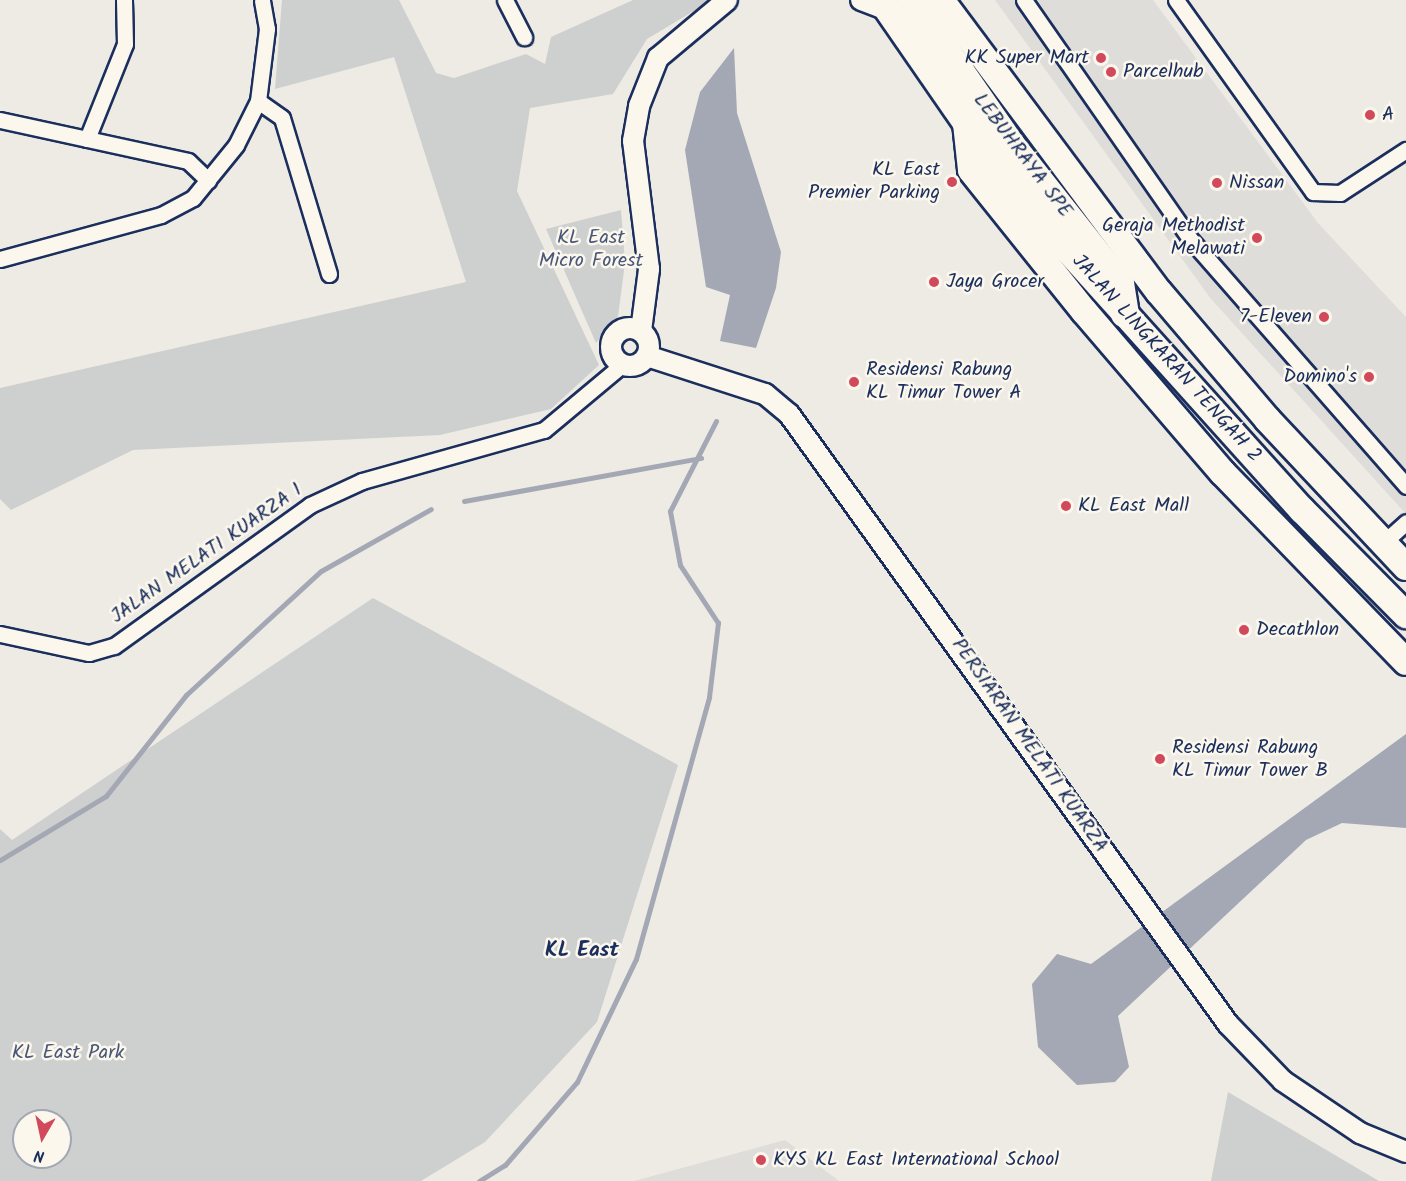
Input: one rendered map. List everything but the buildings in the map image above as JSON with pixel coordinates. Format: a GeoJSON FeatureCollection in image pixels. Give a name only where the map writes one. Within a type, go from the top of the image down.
{"type":"FeatureCollection","features":[{"type":"Feature","properties":{"kind":"highway","name":"JALAN LINGKARAN TENGAH 2"},"geometry":{"type":"LineString","coordinates":[[941,0],[1159,292],[1406,567]]}},
{"type":"Feature","properties":{"kind":"highway","name":"JALAN LINGKARAN TENGAH 2"},"geometry":{"type":"LineString","coordinates":[[893,3],[966,123],[1125,314],[1302,510],[1406,615]]}},
{"type":"Feature","properties":{"kind":"highway","name":"LEBUHRAYA SPE"},"geometry":{"type":"LineString","coordinates":[[893,3],[1011,145],[1120,284],[1125,314]]}},
{"type":"Feature","properties":{"kind":"highway"},"geometry":{"type":"LineString","coordinates":[[966,123],[971,170],[1084,311],[1223,473],[1406,662]]}},
{"type":"Feature","properties":{"kind":"street"},"geometry":{"type":"LineString","coordinates":[[87,139],[125,44],[124,0]]}},
{"type":"Feature","properties":{"kind":"street"},"geometry":{"type":"LineString","coordinates":[[0,260],[161,215],[193,198],[236,145],[258,101],[267,29],[262,0]]}},
{"type":"Feature","properties":{"kind":"street"},"geometry":{"type":"LineString","coordinates":[[505,0],[524,37]]}},
{"type":"Feature","properties":{"kind":"street"},"geometry":{"type":"LineString","coordinates":[[641,332],[649,269],[633,141],[646,80],[677,37],[727,0]]}},
{"type":"Feature","properties":{"kind":"street"},"geometry":{"type":"LineString","coordinates":[[861,0],[893,3]]}},
{"type":"Feature","properties":{"kind":"street"},"geometry":{"type":"LineString","coordinates":[[1024,0],[1191,240],[1406,486]]}},
{"type":"Feature","properties":{"kind":"street"},"geometry":{"type":"LineString","coordinates":[[1176,0],[1313,192],[1340,193],[1406,150]]}},
{"type":"Feature","properties":{"kind":"street"},"geometry":{"type":"LineString","coordinates":[[258,101],[282,118],[329,274]]}},
{"type":"Feature","properties":{"kind":"street"},"geometry":{"type":"LineString","coordinates":[[0,120],[188,161],[208,180]]}},
{"type":"Feature","properties":{"kind":"street"},"geometry":{"type":"LineString","coordinates":[[629,328],[641,332],[648,340],[646,356],[633,366],[623,364],[613,356],[614,338],[629,328]]}},
{"type":"Feature","properties":{"kind":"street","name":"PERSIARAN MELATI KUARZA"},"geometry":{"type":"LineString","coordinates":[[646,356],[765,394],[789,414],[1188,972],[1282,1081],[1360,1132],[1406,1152]]}},
{"type":"Feature","properties":{"kind":"street","name":"JALAN MELATI KUARZA 1"},"geometry":{"type":"LineString","coordinates":[[0,634],[89,653],[114,646],[310,505],[362,481],[544,430],[623,364]]}},
{"type":"Feature","properties":{"kind":"street"},"geometry":{"type":"LineString","coordinates":[[1383,543],[1406,522]]}},
{"type":"Feature","properties":{"kind":"shaded area"},"geometry":{"type":"Polygon","coordinates":[[[995,0],[1153,0],[1318,223],[1406,317],[1406,514],[1211,299],[995,0]]]}},
{"type":"Feature","properties":{"kind":"shaded area"},"geometry":{"type":"Polygon","coordinates":[[[734,48],[737,113],[781,252],[776,288],[756,348],[720,341],[730,295],[706,287],[685,150],[700,92],[734,48]]]}},
{"type":"Feature","properties":{"kind":"shaded area"},"geometry":{"type":"Polygon","coordinates":[[[1406,734],[1406,828],[1342,823],[1306,840],[1118,1016],[1129,1067],[1115,1082],[1077,1085],[1038,1047],[1032,984],[1057,954],[1091,964],[1406,734]]]}},
{"type":"Feature","properties":{"kind":"shaded area","name":"KYS KL East International School"},"geometry":{"type":"Polygon","coordinates":[[[785,1140],[839,1181],[634,1181],[785,1140]]]}},
{"type":"Feature","properties":{"kind":"green space"},"geometry":{"type":"Polygon","coordinates":[[[282,0],[399,0],[436,73],[454,78],[526,54],[545,64],[551,37],[633,0],[712,0],[647,39],[613,94],[530,108],[517,191],[599,365],[551,409],[440,435],[133,450],[11,510],[0,499],[0,388],[466,282],[394,57],[275,89],[282,0]]]}},
{"type":"Feature","properties":{"kind":"green space","name":"KL East Micro Forest"},"geometry":{"type":"Polygon","coordinates":[[[621,210],[625,263],[618,316],[596,343],[546,229],[621,210]]]}},
{"type":"Feature","properties":{"kind":"green space","name":"KL East Park"},"geometry":{"type":"Polygon","coordinates":[[[373,598],[678,765],[597,1022],[485,1142],[421,1181],[0,1181],[0,829],[12,840],[373,598]]]}},
{"type":"Feature","properties":{"kind":"green space"},"geometry":{"type":"Polygon","coordinates":[[[1228,1092],[1379,1181],[1211,1181],[1228,1092]]]}},
{"type":"Feature","properties":{"kind":"waterway"},"geometry":{"type":"LineString","coordinates":[[479,1181],[505,1165],[577,1082],[636,959],[709,697],[718,623],[680,565],[670,511],[716,421]]}},
{"type":"Feature","properties":{"kind":"waterway"},"geometry":{"type":"LineString","coordinates":[[464,501],[701,458]]}},
{"type":"Feature","properties":{"kind":"waterway"},"geometry":{"type":"LineString","coordinates":[[0,860],[106,796],[186,695],[321,571],[431,509]]}},
{"type":"Feature","properties":{"kind":"place","name":"KK Super Mart"},"geometry":{"type":"Point","coordinates":[1101,58]}},
{"type":"Feature","properties":{"kind":"place","name":"Parcelhub"},"geometry":{"type":"Point","coordinates":[1111,72]}},
{"type":"Feature","properties":{"kind":"place","name":"A"},"geometry":{"type":"Point","coordinates":[1370,115]}},
{"type":"Feature","properties":{"kind":"place","name":"KL East Premier Parking"},"geometry":{"type":"Point","coordinates":[952,182]}},
{"type":"Feature","properties":{"kind":"place","name":"Nissan"},"geometry":{"type":"Point","coordinates":[1217,183]}},
{"type":"Feature","properties":{"kind":"place","name":"Geraja Methodist Melawati"},"geometry":{"type":"Point","coordinates":[1257,238]}},
{"type":"Feature","properties":{"kind":"place","name":"Jaya Grocer"},"geometry":{"type":"Point","coordinates":[934,282]}},
{"type":"Feature","properties":{"kind":"place","name":"7-Eleven"},"geometry":{"type":"Point","coordinates":[1324,317]}},
{"type":"Feature","properties":{"kind":"place","name":"Domino's"},"geometry":{"type":"Point","coordinates":[1369,377]}},
{"type":"Feature","properties":{"kind":"place","name":"Residensi Rabung KL Timur Tower A"},"geometry":{"type":"Point","coordinates":[854,382]}},
{"type":"Feature","properties":{"kind":"place","name":"KL East Mall"},"geometry":{"type":"Point","coordinates":[1066,506]}},
{"type":"Feature","properties":{"kind":"place","name":"Decathlon"},"geometry":{"type":"Point","coordinates":[1244,630]}},
{"type":"Feature","properties":{"kind":"place","name":"Residensi Rabung KL Timur Tower B"},"geometry":{"type":"Point","coordinates":[1160,759]}},
{"type":"Feature","properties":{"kind":"place","name":"KYS KL East International School"},"geometry":{"type":"Point","coordinates":[761,1160]}},
{"type":"Feature","properties":{"kind":"district","name":"KL East"},"geometry":{"type":"Point","coordinates":[582,951]}}]}
